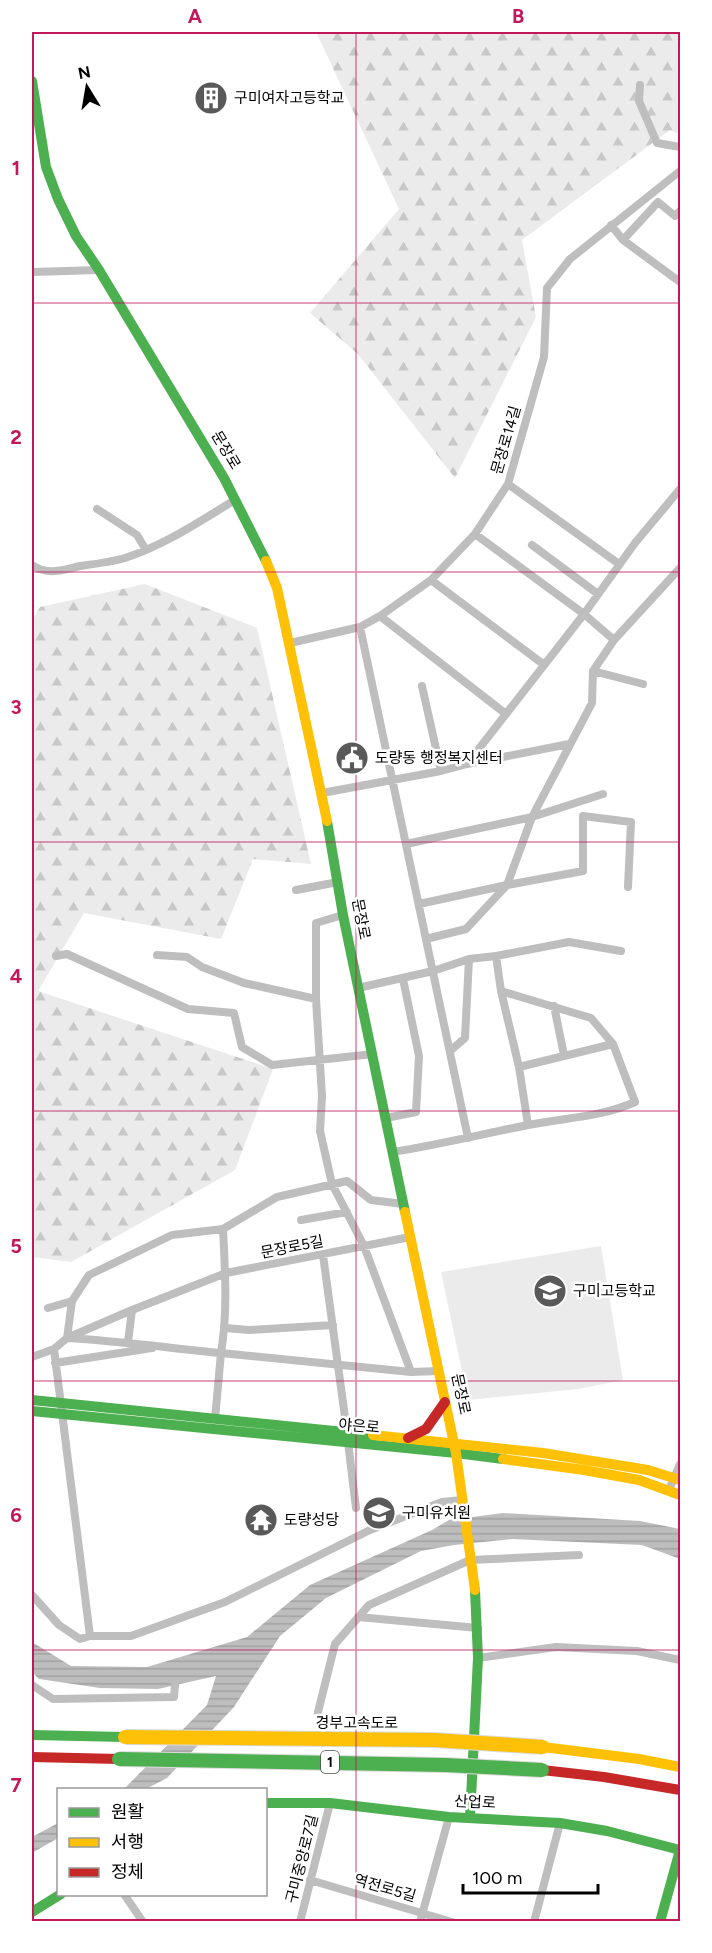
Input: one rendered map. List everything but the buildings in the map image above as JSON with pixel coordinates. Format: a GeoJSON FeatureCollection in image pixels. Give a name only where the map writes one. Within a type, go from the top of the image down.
{"type":"FeatureCollection","features":[{"type":"Feature","properties":{"kind":"main road","name":"문장로"},"geometry":{"type":"LineString","coordinates":[[32,84],[46,166],[58,199],[76,236],[212,457],[263,553],[277,588],[322,793],[343,915],[455,1448],[477,1600],[478,1658],[470,1818]]}},
{"type":"Feature","properties":{"kind":"main road","name":"야은로"},"geometry":{"type":"LineString","coordinates":[[32,1400],[60,1409],[455,1448]]}},
{"type":"Feature","properties":{"kind":"main road"},"geometry":{"type":"LineString","coordinates":[[406,1439],[426,1429],[446,1402]]}},
{"type":"Feature","properties":{"kind":"main road","name":"야은로"},"geometry":{"type":"LineString","coordinates":[[32,1411],[60,1409],[215,1419],[347,1437],[406,1439],[676,1486]]}},
{"type":"Feature","properties":{"kind":"main road","name":"경부고속도로"},"geometry":{"type":"LineString","coordinates":[[32,1735],[434,1740],[502,1743],[639,1759],[681,1767]]}},
{"type":"Feature","properties":{"kind":"main road","name":"1"},"geometry":{"type":"LineString","coordinates":[[32,1757],[445,1765],[542,1770],[604,1777],[681,1790]]}},
{"type":"Feature","properties":{"kind":"main road","name":"산업로"},"geometry":{"type":"LineString","coordinates":[[267,1803],[330,1803],[449,1817],[560,1823],[607,1831],[681,1850]]}},
{"type":"Feature","properties":{"kind":"main road"},"geometry":{"type":"LineString","coordinates":[[660,1922],[681,1850]]}},
{"type":"Feature","properties":{"kind":"main road"},"geometry":{"type":"LineString","coordinates":[[32,1912],[58,1896]]}},
{"type":"Feature","properties":{"kind":"street"},"geometry":{"type":"LineString","coordinates":[[640,85],[639,101],[657,143],[681,147]]}},
{"type":"Feature","properties":{"kind":"street","name":"문장로14길"},"geometry":{"type":"LineString","coordinates":[[290,643],[360,627],[431,580],[475,534],[508,484],[544,357],[547,288],[570,259],[681,171]]}},
{"type":"Feature","properties":{"kind":"street"},"geometry":{"type":"LineString","coordinates":[[623,240],[658,202],[675,216],[681,211]]}},
{"type":"Feature","properties":{"kind":"street"},"geometry":{"type":"LineString","coordinates":[[611,225],[623,240],[681,282]]}},
{"type":"Feature","properties":{"kind":"street"},"geometry":{"type":"LineString","coordinates":[[32,272],[99,270]]}},
{"type":"Feature","properties":{"kind":"street"},"geometry":{"type":"LineString","coordinates":[[508,484],[619,564]]}},
{"type":"Feature","properties":{"kind":"street"},"geometry":{"type":"LineString","coordinates":[[467,764],[584,614],[619,564],[681,489]]}},
{"type":"Feature","properties":{"kind":"street"},"geometry":{"type":"LineString","coordinates":[[32,565],[42,572],[124,558],[178,534],[236,500]]}},
{"type":"Feature","properties":{"kind":"street"},"geometry":{"type":"LineString","coordinates":[[97,509],[137,535],[146,550]]}},
{"type":"Feature","properties":{"kind":"street"},"geometry":{"type":"LineString","coordinates":[[475,534],[584,614],[614,640]]}},
{"type":"Feature","properties":{"kind":"street"},"geometry":{"type":"LineString","coordinates":[[532,544],[598,594]]}},
{"type":"Feature","properties":{"kind":"street"},"geometry":{"type":"LineString","coordinates":[[426,939],[466,929],[507,885],[532,817],[592,703],[593,671],[614,640],[681,568]]}},
{"type":"Feature","properties":{"kind":"street"},"geometry":{"type":"LineString","coordinates":[[431,580],[543,664]]}},
{"type":"Feature","properties":{"kind":"street"},"geometry":{"type":"LineString","coordinates":[[380,615],[506,714]]}},
{"type":"Feature","properties":{"kind":"street"},"geometry":{"type":"LineString","coordinates":[[360,627],[468,1138]]}},
{"type":"Feature","properties":{"kind":"street"},"geometry":{"type":"LineString","coordinates":[[593,671],[643,684]]}},
{"type":"Feature","properties":{"kind":"street"},"geometry":{"type":"LineString","coordinates":[[422,686],[441,771]]}},
{"type":"Feature","properties":{"kind":"street"},"geometry":{"type":"LineString","coordinates":[[322,793],[569,744]]}},
{"type":"Feature","properties":{"kind":"street"},"geometry":{"type":"LineString","coordinates":[[406,844],[532,817],[603,794]]}},
{"type":"Feature","properties":{"kind":"street"},"geometry":{"type":"LineString","coordinates":[[419,904],[583,871],[585,801]]}},
{"type":"Feature","properties":{"kind":"street"},"geometry":{"type":"LineString","coordinates":[[583,816],[631,822],[628,887]]}},
{"type":"Feature","properties":{"kind":"street"},"geometry":{"type":"LineString","coordinates":[[296,890],[338,882]]}},
{"type":"Feature","properties":{"kind":"street"},"geometry":{"type":"LineString","coordinates":[[343,915],[316,923],[320,1131],[332,1184],[364,1246],[411,1372]]}},
{"type":"Feature","properties":{"kind":"street"},"geometry":{"type":"LineString","coordinates":[[358,988],[403,979],[469,959],[496,957],[569,942],[621,951]]}},
{"type":"Feature","properties":{"kind":"street"},"geometry":{"type":"LineString","coordinates":[[56,956],[68,954],[188,1009],[234,1013],[242,1047],[272,1065],[373,1054]]}},
{"type":"Feature","properties":{"kind":"street"},"geometry":{"type":"LineString","coordinates":[[157,955],[187,957],[202,967],[244,983],[316,999]]}},
{"type":"Feature","properties":{"kind":"street"},"geometry":{"type":"LineString","coordinates":[[496,957],[501,991],[519,1067],[528,1125]]}},
{"type":"Feature","properties":{"kind":"street"},"geometry":{"type":"LineString","coordinates":[[450,1051],[465,1038],[469,959]]}},
{"type":"Feature","properties":{"kind":"street"},"geometry":{"type":"LineString","coordinates":[[386,1118],[416,1112],[419,1056],[403,979]]}},
{"type":"Feature","properties":{"kind":"street"},"geometry":{"type":"LineString","coordinates":[[393,1152],[436,1146],[528,1125],[618,1109],[635,1102],[613,1044],[591,1018],[501,991]]}},
{"type":"Feature","properties":{"kind":"street"},"geometry":{"type":"LineString","coordinates":[[554,1006],[564,1055]]}},
{"type":"Feature","properties":{"kind":"street"},"geometry":{"type":"LineString","coordinates":[[519,1067],[613,1044]]}},
{"type":"Feature","properties":{"kind":"street"},"geometry":{"type":"LineString","coordinates":[[403,1204],[371,1200],[347,1181],[277,1197],[223,1229],[172,1235],[89,1275],[72,1301],[67,1338],[128,1342],[411,1372],[439,1371]]}},
{"type":"Feature","properties":{"kind":"street"},"geometry":{"type":"LineString","coordinates":[[301,1220],[347,1212]]}},
{"type":"Feature","properties":{"kind":"street"},"geometry":{"type":"LineString","coordinates":[[215,1419],[225,1328],[226,1273],[223,1229]]}},
{"type":"Feature","properties":{"kind":"street","name":"문장로5길"},"geometry":{"type":"LineString","coordinates":[[54,1349],[67,1338],[226,1273],[410,1237]]}},
{"type":"Feature","properties":{"kind":"street"},"geometry":{"type":"LineString","coordinates":[[323,1255],[356,1508]]}},
{"type":"Feature","properties":{"kind":"street"},"geometry":{"type":"LineString","coordinates":[[48,1308],[72,1301]]}},
{"type":"Feature","properties":{"kind":"street"},"geometry":{"type":"LineString","coordinates":[[128,1342],[132,1310]]}},
{"type":"Feature","properties":{"kind":"street"},"geometry":{"type":"LineString","coordinates":[[225,1328],[249,1330],[333,1325]]}},
{"type":"Feature","properties":{"kind":"street"},"geometry":{"type":"LineString","coordinates":[[55,1363],[159,1347]]}},
{"type":"Feature","properties":{"kind":"street"},"geometry":{"type":"LineString","coordinates":[[32,1357],[54,1349],[90,1635]]}},
{"type":"Feature","properties":{"kind":"street"},"geometry":{"type":"LineString","coordinates":[[676,1486],[681,1464]]}},
{"type":"Feature","properties":{"kind":"street"},"geometry":{"type":"LineString","coordinates":[[32,1595],[59,1625],[80,1639],[90,1635],[131,1636],[225,1602],[370,1530],[442,1502],[462,1500]]}},
{"type":"Feature","properties":{"kind":"street"},"geometry":{"type":"LineString","coordinates":[[318,1712],[335,1644],[369,1605],[471,1560],[579,1555]]}},
{"type":"Feature","properties":{"kind":"street"},"geometry":{"type":"LineString","coordinates":[[358,1617],[477,1628]]}},
{"type":"Feature","properties":{"kind":"street"},"geometry":{"type":"LineString","coordinates":[[478,1658],[556,1647],[637,1651],[681,1660]]}},
{"type":"Feature","properties":{"kind":"street"},"geometry":{"type":"LineString","coordinates":[[32,1685],[53,1699],[174,1697],[175,1685]]}},
{"type":"Feature","properties":{"kind":"street","name":"구미중앙로7길"},"geometry":{"type":"LineString","coordinates":[[300,1922],[330,1803]]}},
{"type":"Feature","properties":{"kind":"street"},"geometry":{"type":"LineString","coordinates":[[422,1917],[449,1817]]}},
{"type":"Feature","properties":{"kind":"street"},"geometry":{"type":"LineString","coordinates":[[534,1922],[560,1823]]}},
{"type":"Feature","properties":{"kind":"street","name":"역전로5길"},"geometry":{"type":"LineString","coordinates":[[310,1880],[422,1917],[452,1922]]}},
{"type":"Feature","properties":{"kind":"street"},"geometry":{"type":"LineString","coordinates":[[125,1896],[142,1922]]}},
{"type":"Feature","properties":{"kind":"green space"},"geometry":{"type":"Polygon","coordinates":[[[316,32],[680,32],[680,134],[670,130],[522,240],[536,317],[455,478],[358,354],[310,313],[399,209],[316,32]]]}},
{"type":"Feature","properties":{"kind":"green space"},"geometry":{"type":"Polygon","coordinates":[[[145,584],[257,628],[311,864],[253,859],[221,939],[84,913],[38,991],[273,1069],[235,1170],[71,1262],[32,1257],[32,621],[40,607],[145,584]]]}},
{"type":"Feature","properties":{"kind":"green space"},"geometry":{"type":"Polygon","coordinates":[[[601,1246],[623,1380],[578,1389],[468,1400],[441,1272],[601,1246]]]}},
{"type":"Feature","properties":{"kind":"shaded area"},"geometry":{"type":"Polygon","coordinates":[[[503,1513],[640,1521],[680,1529],[680,1559],[642,1545],[512,1539],[421,1551],[326,1598],[280,1636],[234,1707],[167,1778],[148,1788],[125,1788],[207,1705],[216,1676],[158,1689],[100,1688],[39,1679],[32,1672],[32,1642],[71,1666],[147,1667],[247,1637],[310,1585],[432,1530],[449,1520],[503,1513]]]}},
{"type":"Feature","properties":{"kind":"shaded area"},"geometry":{"type":"Polygon","coordinates":[[[57,1824],[57,1839],[32,1853],[32,1837],[57,1824]]]}},
{"type":"Feature","properties":{"kind":"traffic: fast"},"geometry":{"type":"LineString","coordinates":[[32,81],[46,167],[76,236],[99,270],[224,478],[266,561]]}},
{"type":"Feature","properties":{"kind":"traffic: fast"},"geometry":{"type":"LineString","coordinates":[[327,821],[343,915],[405,1212]]}},
{"type":"Feature","properties":{"kind":"traffic: fast"},"geometry":{"type":"LineString","coordinates":[[32,1400],[373,1435]]}},
{"type":"Feature","properties":{"kind":"traffic: fast"},"geometry":{"type":"LineString","coordinates":[[32,1411],[503,1459]]}},
{"type":"Feature","properties":{"kind":"traffic: fast"},"geometry":{"type":"LineString","coordinates":[[470,1818],[478,1658],[475,1590]]}},
{"type":"Feature","properties":{"kind":"traffic: fast"},"geometry":{"type":"LineString","coordinates":[[32,1735],[125,1737]]}},
{"type":"Feature","properties":{"kind":"traffic: fast"},"geometry":{"type":"LineString","coordinates":[[119,1759],[445,1765],[542,1770]]}},
{"type":"Feature","properties":{"kind":"traffic: fast"},"geometry":{"type":"LineString","coordinates":[[267,1803],[330,1803],[449,1817],[560,1823],[607,1831],[680,1850],[660,1922]]}},
{"type":"Feature","properties":{"kind":"traffic: fast"},"geometry":{"type":"LineString","coordinates":[[32,1912],[58,1896]]}},
{"type":"Feature","properties":{"kind":"traffic: slow"},"geometry":{"type":"LineString","coordinates":[[266,561],[277,588],[327,821]]}},
{"type":"Feature","properties":{"kind":"traffic: slow"},"geometry":{"type":"LineString","coordinates":[[405,1212],[456,1453],[475,1590]]}},
{"type":"Feature","properties":{"kind":"traffic: slow"},"geometry":{"type":"LineString","coordinates":[[373,1435],[543,1453],[648,1470],[680,1480]]}},
{"type":"Feature","properties":{"kind":"traffic: slow"},"geometry":{"type":"LineString","coordinates":[[503,1459],[639,1480],[680,1495]]}},
{"type":"Feature","properties":{"kind":"traffic: slow"},"geometry":{"type":"LineString","coordinates":[[125,1737],[434,1740],[543,1747]]}},
{"type":"Feature","properties":{"kind":"traffic: slow"},"geometry":{"type":"LineString","coordinates":[[543,1747],[639,1759],[680,1767]]}},
{"type":"Feature","properties":{"kind":"traffic: jam"},"geometry":{"type":"LineString","coordinates":[[408,1438],[426,1429],[445,1402]]}},
{"type":"Feature","properties":{"kind":"traffic: jam"},"geometry":{"type":"LineString","coordinates":[[32,1757],[119,1759]]}},
{"type":"Feature","properties":{"kind":"traffic: jam"},"geometry":{"type":"LineString","coordinates":[[542,1770],[604,1777],[680,1790]]}},
{"type":"Feature","properties":{"kind":"place","name":"구미여자고등학교"},"geometry":{"type":"Point","coordinates":[211,98]}},
{"type":"Feature","properties":{"kind":"place","name":"도량동 행정복지센터"},"geometry":{"type":"Point","coordinates":[352,758]}},
{"type":"Feature","properties":{"kind":"place","name":"구미고등학교"},"geometry":{"type":"Point","coordinates":[550,1291]}},
{"type":"Feature","properties":{"kind":"place","name":"구미유치원"},"geometry":{"type":"Point","coordinates":[379,1513]}},
{"type":"Feature","properties":{"kind":"place","name":"도량성당"},"geometry":{"type":"Point","coordinates":[261,1520]}}]}
